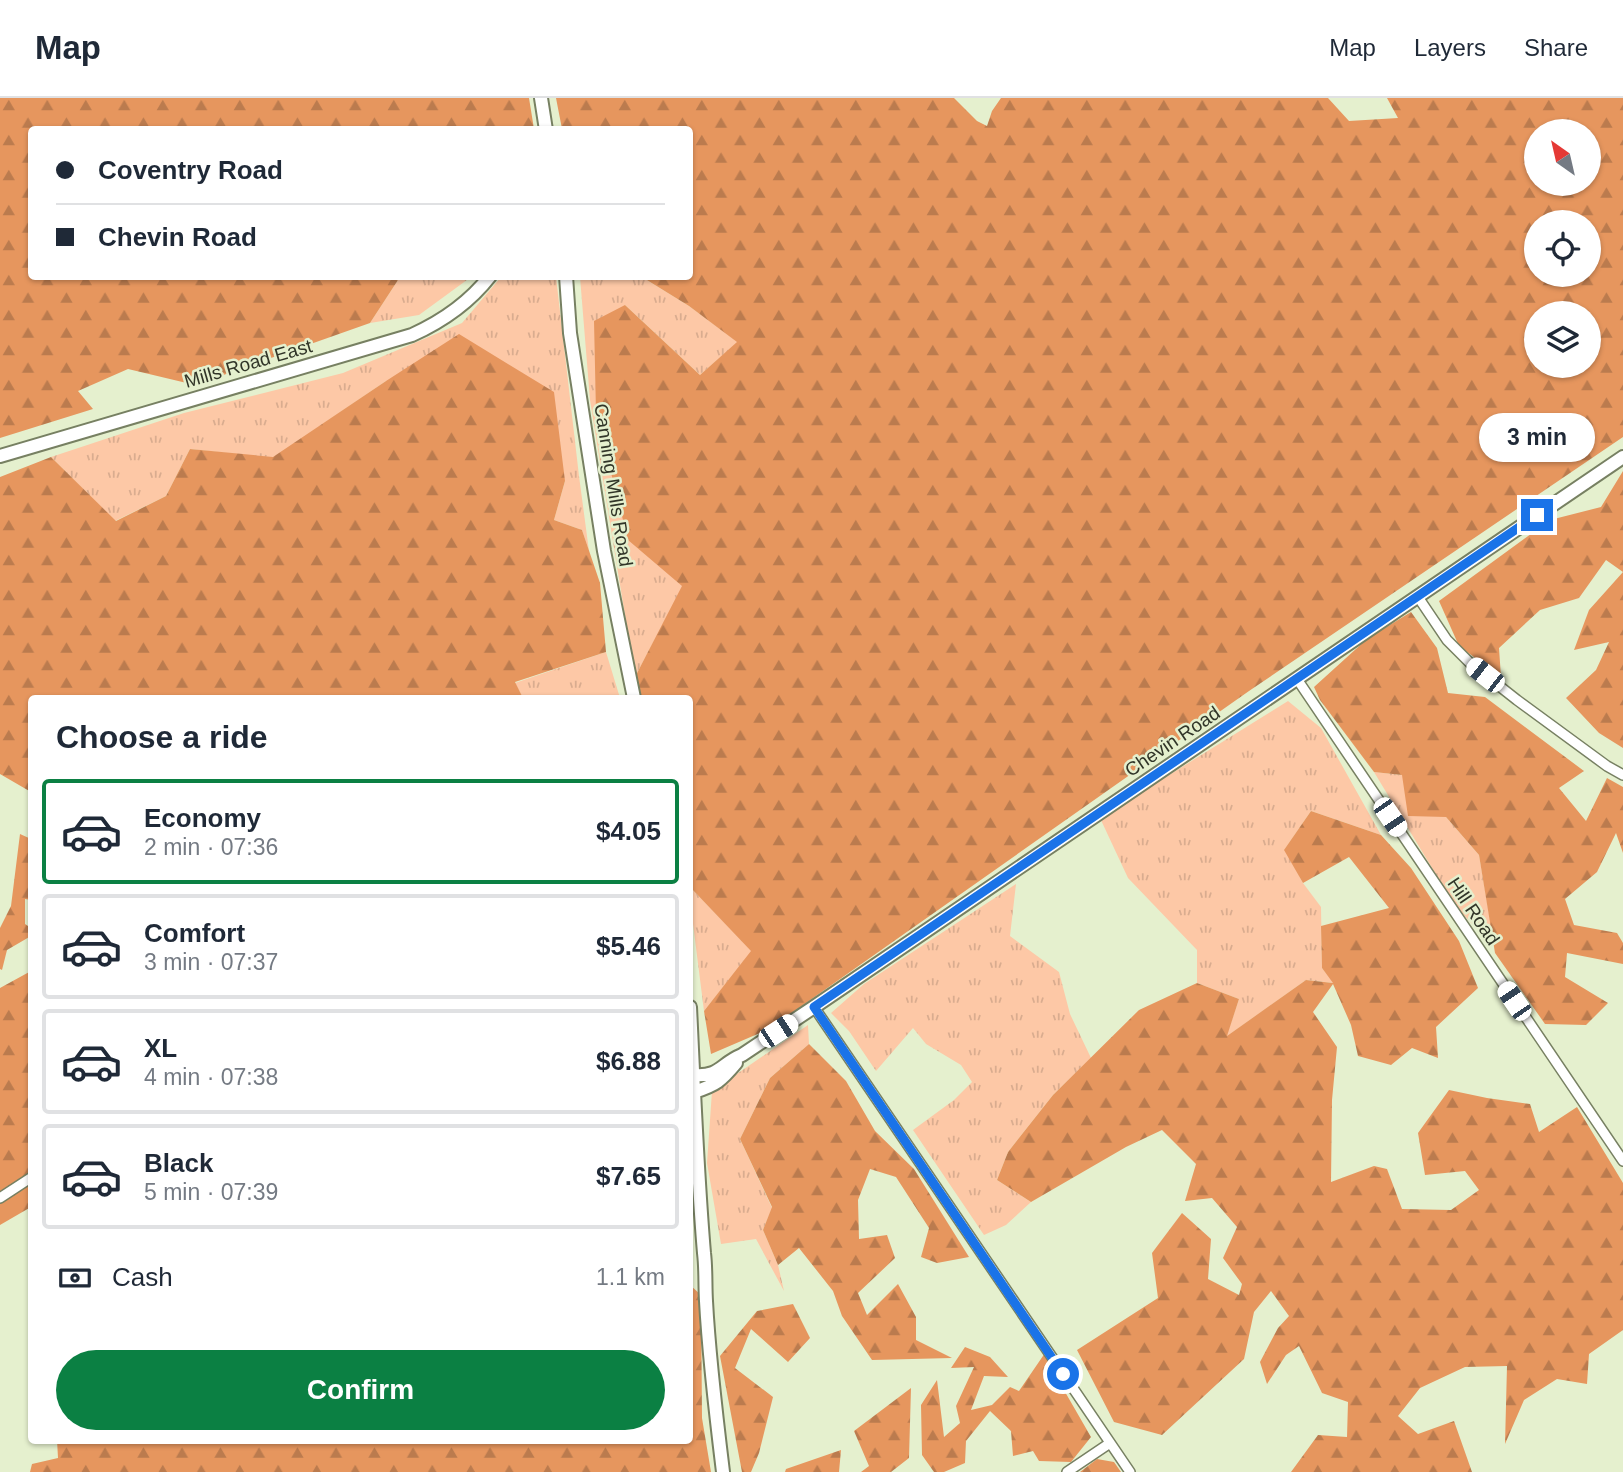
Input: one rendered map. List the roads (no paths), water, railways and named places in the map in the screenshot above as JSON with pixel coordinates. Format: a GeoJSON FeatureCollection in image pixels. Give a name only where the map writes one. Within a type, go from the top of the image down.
{"type":"FeatureCollection","features":[{"type":"Feature","properties":{"kind":"main road"},"geometry":{"type":"LineString","coordinates":[[541,98],[545,126]]}},
{"type":"Feature","properties":{"kind":"main road","name":"Mills Road East"},"geometry":{"type":"LineString","coordinates":[[0,456],[412,335],[432,326],[459,308],[487,280]]}},
{"type":"Feature","properties":{"kind":"main road","name":"Canning Mills Road"},"geometry":{"type":"LineString","coordinates":[[566,280],[570,333],[602,538],[633,695]]}},
{"type":"Feature","properties":{"kind":"main road","name":"Chevin Road"},"geometry":{"type":"LineString","coordinates":[[693,1075],[706,1076],[714,1073],[742,1055],[1623,457]]}},
{"type":"Feature","properties":{"kind":"main road","name":"Chevin Road"},"geometry":{"type":"LineString","coordinates":[[694,1092],[712,1086],[722,1079],[742,1055]]}},
{"type":"Feature","properties":{"kind":"main road"},"geometry":{"type":"LineString","coordinates":[[693,1084],[706,1301],[723,1472]]}},
{"type":"Feature","properties":{"kind":"street"},"geometry":{"type":"LineString","coordinates":[[1418,597],[1447,640],[1469,663],[1607,766],[1623,775]]}},
{"type":"Feature","properties":{"kind":"street","name":"Hill Road"},"geometry":{"type":"LineString","coordinates":[[1297,680],[1623,1161]]}},
{"type":"Feature","properties":{"kind":"street"},"geometry":{"type":"LineString","coordinates":[[814,1007],[1130,1472]]}},
{"type":"Feature","properties":{"kind":"street"},"geometry":{"type":"LineString","coordinates":[[0,1198],[28,1180]]}},
{"type":"Feature","properties":{"kind":"street"},"geometry":{"type":"LineString","coordinates":[[1067,1472],[1110,1443]]}}]}
